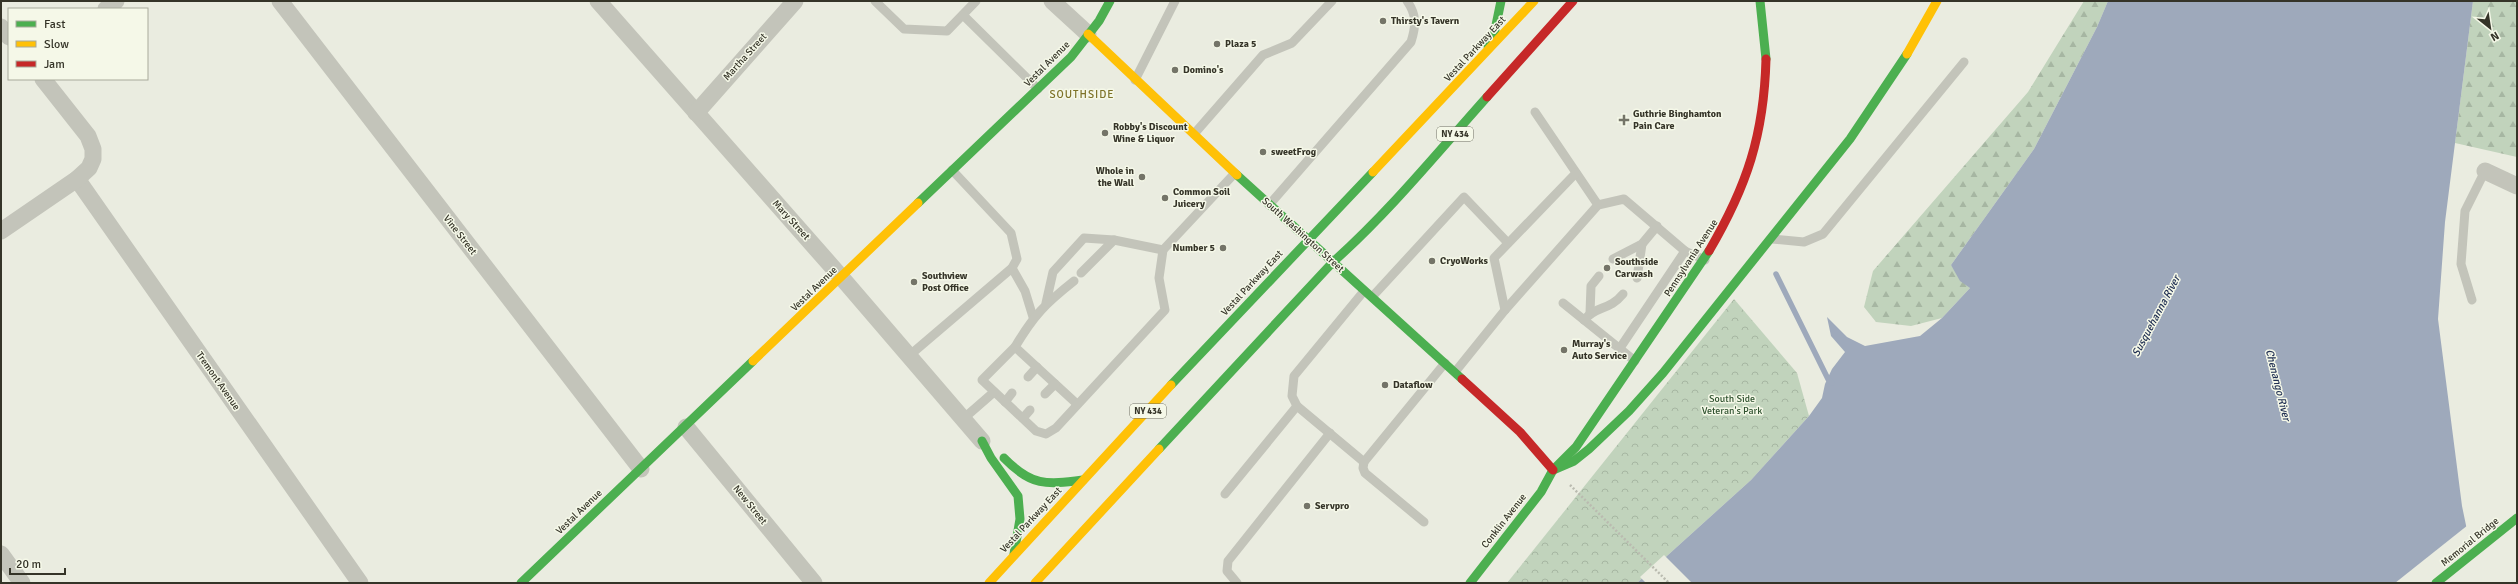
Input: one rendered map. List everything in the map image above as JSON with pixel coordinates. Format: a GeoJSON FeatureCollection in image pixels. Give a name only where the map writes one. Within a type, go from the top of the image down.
{"type":"FeatureCollection","features":[{"type":"Feature","properties":{"kind":"main road","name":"Vestal Avenue"},"geometry":{"type":"LineString","coordinates":[[521,583],[842,278],[952,170],[1071,57],[1110,1]]}},
{"type":"Feature","properties":{"kind":"main road"},"geometry":{"type":"LineString","coordinates":[[1479,61],[1495,30],[1501,1]]}},
{"type":"Feature","properties":{"kind":"main road","name":"Vestal Parkway East"},"geometry":{"type":"LineString","coordinates":[[988,583],[1308,240],[1371,176],[1534,1]]}},
{"type":"Feature","properties":{"kind":"main road","name":"NY 434"},"geometry":{"type":"LineString","coordinates":[[1035,583],[1333,262],[1358,240],[1385,211],[1573,1]]}},
{"type":"Feature","properties":{"kind":"main road","name":"Pennsylvania Avenue"},"geometry":{"type":"LineString","coordinates":[[1553,470],[1576,447],[1705,260],[1722,232],[1742,191],[1758,140],[1764,102],[1766,65],[1760,1]]}},
{"type":"Feature","properties":{"kind":"main road"},"geometry":{"type":"LineString","coordinates":[[1553,470],[1574,462],[1629,411],[1663,373],[1771,239],[1873,108],[1914,44],[1937,1]]}},
{"type":"Feature","properties":{"kind":"main road","name":"South Washington Street"},"geometry":{"type":"LineString","coordinates":[[1088,34],[1268,205],[1372,297],[1520,432],[1553,470]]}},
{"type":"Feature","properties":{"kind":"main road"},"geometry":{"type":"LineString","coordinates":[[982,441],[1026,479],[1052,484],[1083,480]]}},
{"type":"Feature","properties":{"kind":"main road"},"geometry":{"type":"LineString","coordinates":[[982,441],[991,458],[1018,496],[1020,519],[1014,554]]}},
{"type":"Feature","properties":{"kind":"main road","name":"Conklin Avenue"},"geometry":{"type":"LineString","coordinates":[[1470,583],[1541,492],[1553,470]]}},
{"type":"Feature","properties":{"kind":"main road","name":"Memorial Bridge"},"geometry":{"type":"LineString","coordinates":[[2436,583],[2517,518]]}},
{"type":"Feature","properties":{"kind":"street"},"geometry":{"type":"LineString","coordinates":[[107,8],[116,1]]}},
{"type":"Feature","properties":{"kind":"street","name":"Vine Street"},"geometry":{"type":"LineString","coordinates":[[280,1],[641,469]]}},
{"type":"Feature","properties":{"kind":"street","name":"Mary Street"},"geometry":{"type":"LineString","coordinates":[[598,1],[910,355],[982,441]]}},
{"type":"Feature","properties":{"kind":"street","name":"Martha Street"},"geometry":{"type":"LineString","coordinates":[[696,113],[795,1]]}},
{"type":"Feature","properties":{"kind":"street","name":"South Washington Street"},"geometry":{"type":"LineString","coordinates":[[1052,1],[1088,34]]}},
{"type":"Feature","properties":{"kind":"street"},"geometry":{"type":"LineString","coordinates":[[1,27],[8,36]]}},
{"type":"Feature","properties":{"kind":"street"},"geometry":{"type":"LineString","coordinates":[[1,231],[77,179],[89,168],[93,149],[88,136],[44,80]]}},
{"type":"Feature","properties":{"kind":"street"},"geometry":{"type":"LineString","coordinates":[[2485,171],[2517,186]]}},
{"type":"Feature","properties":{"kind":"street","name":"Tremont Avenue"},"geometry":{"type":"LineString","coordinates":[[77,179],[360,583]]}},
{"type":"Feature","properties":{"kind":"street","name":"New Street"},"geometry":{"type":"LineString","coordinates":[[686,427],[814,583]]}},
{"type":"Feature","properties":{"kind":"street"},"geometry":{"type":"LineString","coordinates":[[1,554],[22,583]]}},
{"type":"Feature","properties":{"kind":"lane"},"geometry":{"type":"LineString","coordinates":[[876,1],[904,29],[947,31],[976,1]]}},
{"type":"Feature","properties":{"kind":"lane"},"geometry":{"type":"LineString","coordinates":[[1135,80],[1175,1]]}},
{"type":"Feature","properties":{"kind":"lane"},"geometry":{"type":"LineString","coordinates":[[1193,135],[1263,55],[1292,43],[1332,1]]}},
{"type":"Feature","properties":{"kind":"lane"},"geometry":{"type":"LineString","coordinates":[[1268,205],[1411,42],[1416,26],[1413,9],[1407,1]]}},
{"type":"Feature","properties":{"kind":"lane"},"geometry":{"type":"LineString","coordinates":[[963,14],[1038,89]]}},
{"type":"Feature","properties":{"kind":"lane"},"geometry":{"type":"LineString","coordinates":[[1771,239],[1804,242],[1823,234],[1964,62]]}},
{"type":"Feature","properties":{"kind":"lane"},"geometry":{"type":"LineString","coordinates":[[1534,112],[1598,205]]}},
{"type":"Feature","properties":{"kind":"lane"},"geometry":{"type":"LineString","coordinates":[[910,355],[1012,268],[1017,259],[1011,233],[952,170]]}},
{"type":"Feature","properties":{"kind":"lane"},"geometry":{"type":"LineString","coordinates":[[2472,300],[2461,264],[2466,212],[2485,171]]}},
{"type":"Feature","properties":{"kind":"lane"},"geometry":{"type":"LineString","coordinates":[[1074,280],[1046,303],[1033,317],[1015,347],[982,380],[1036,431],[1046,434],[1056,428],[1165,310],[1159,278],[1163,250],[1235,173]]}},
{"type":"Feature","properties":{"kind":"lane"},"geometry":{"type":"LineString","coordinates":[[1505,310],[1494,258],[1576,173]]}},
{"type":"Feature","properties":{"kind":"lane"},"geometry":{"type":"LineString","coordinates":[[1372,297],[1464,197],[1508,243]]}},
{"type":"Feature","properties":{"kind":"lane"},"geometry":{"type":"LineString","coordinates":[[1455,372],[1505,310],[1598,205],[1624,199],[1685,251],[1705,260]]}},
{"type":"Feature","properties":{"kind":"lane"},"geometry":{"type":"LineString","coordinates":[[1613,259],[1642,244],[1657,226]]}},
{"type":"Feature","properties":{"kind":"lane"},"geometry":{"type":"LineString","coordinates":[[1046,303],[1053,272],[1084,238],[1114,240],[1163,250]]}},
{"type":"Feature","properties":{"kind":"lane"},"geometry":{"type":"LineString","coordinates":[[1081,273],[1114,240]]}},
{"type":"Feature","properties":{"kind":"lane"},"geometry":{"type":"LineString","coordinates":[[1637,278],[1642,244]]}},
{"type":"Feature","properties":{"kind":"lane"},"geometry":{"type":"LineString","coordinates":[[1620,348],[1685,251]]}},
{"type":"Feature","properties":{"kind":"lane"},"geometry":{"type":"LineString","coordinates":[[1012,268],[1025,291],[1033,317]]}},
{"type":"Feature","properties":{"kind":"lane"},"geometry":{"type":"LineString","coordinates":[[1587,316],[1591,286],[1599,276]]}},
{"type":"Feature","properties":{"kind":"lane"},"geometry":{"type":"LineString","coordinates":[[1364,290],[1294,376],[1292,396],[1297,406],[1364,462]]}},
{"type":"Feature","properties":{"kind":"lane"},"geometry":{"type":"LineString","coordinates":[[1587,316],[1615,304],[1623,294]]}},
{"type":"Feature","properties":{"kind":"lane"},"geometry":{"type":"LineString","coordinates":[[1563,302],[1587,316],[1634,361]]}},
{"type":"Feature","properties":{"kind":"lane"},"geometry":{"type":"LineString","coordinates":[[1015,347],[1077,404]]}},
{"type":"Feature","properties":{"kind":"lane"},"geometry":{"type":"LineString","coordinates":[[1424,522],[1365,473],[1363,468],[1364,462],[1445,363]]}},
{"type":"Feature","properties":{"kind":"lane"},"geometry":{"type":"LineString","coordinates":[[1028,377],[1037,367]]}},
{"type":"Feature","properties":{"kind":"lane"},"geometry":{"type":"LineString","coordinates":[[1045,394],[1055,384]]}},
{"type":"Feature","properties":{"kind":"lane"},"geometry":{"type":"LineString","coordinates":[[963,419],[994,392]]}},
{"type":"Feature","properties":{"kind":"lane"},"geometry":{"type":"LineString","coordinates":[[1005,402],[1012,393]]}},
{"type":"Feature","properties":{"kind":"lane"},"geometry":{"type":"LineString","coordinates":[[1225,494],[1297,406]]}},
{"type":"Feature","properties":{"kind":"lane"},"geometry":{"type":"LineString","coordinates":[[1022,418],[1030,410]]}},
{"type":"Feature","properties":{"kind":"lane"},"geometry":{"type":"LineString","coordinates":[[1237,583],[1227,571],[1228,561],[1330,433]]}},
{"type":"Feature","properties":{"kind":"path"},"geometry":{"type":"LineString","coordinates":[[1553,470],[1669,583]]}},
{"type":"Feature","properties":{"kind":"green space"},"geometry":{"type":"Polygon","coordinates":[[[2084,1],[2108,1],[2097,27],[2034,149],[1951,265],[1970,288],[1942,318],[1911,326],[1876,322],[1864,307],[1873,271],[2028,92],[2084,1]]]}},
{"type":"Feature","properties":{"kind":"green space"},"geometry":{"type":"Polygon","coordinates":[[[2473,1],[2517,1],[2517,157],[2455,143],[2473,1]]]}},
{"type":"Feature","properties":{"kind":"green space","name":"South Side Veteran's Park"},"geometry":{"type":"Polygon","coordinates":[[[1734,299],[1797,373],[1809,416],[1751,480],[1637,583],[1507,583],[1734,299]]]}},
{"type":"Feature","properties":{"kind":"water"},"geometry":{"type":"Polygon","coordinates":[[[2108,1],[2473,1],[2445,222],[2438,319],[2462,506],[2478,583],[1637,583],[1751,480],[1809,416],[1822,398],[1825,384],[1832,369],[1845,352],[1831,336],[1827,317],[1847,337],[1865,346],[1920,336],[1942,318],[1970,288],[1960,281],[1951,265],[2034,149],[2097,27],[2108,1]]]}},
{"type":"Feature","properties":{"kind":"pier"},"geometry":{"type":"Polygon","coordinates":[[[2468,525],[2480,581],[2477,583],[2395,583],[2468,525]]]}},
{"type":"Feature","properties":{"kind":"pier"},"geometry":{"type":"Polygon","coordinates":[[[1664,555],[1692,583],[1646,583],[1640,577],[1664,555]]]}},
{"type":"Feature","properties":{"kind":"waterway"},"geometry":{"type":"LineString","coordinates":[[1776,274],[1828,379],[1832,383]]}},
{"type":"Feature","properties":{"kind":"traffic: fast"},"geometry":{"type":"LineString","coordinates":[[918,203],[1071,57],[1099,21],[1110,1]]}},
{"type":"Feature","properties":{"kind":"traffic: fast"},"geometry":{"type":"LineString","coordinates":[[1488,46],[1495,30],[1501,1]]}},
{"type":"Feature","properties":{"kind":"traffic: fast"},"geometry":{"type":"LineString","coordinates":[[1760,1],[1766,59]]}},
{"type":"Feature","properties":{"kind":"traffic: fast"},"geometry":{"type":"LineString","coordinates":[[1553,470],[1574,461],[1589,449],[1629,411],[1663,373],[1850,139],[1907,54]]}},
{"type":"Feature","properties":{"kind":"traffic: fast"},"geometry":{"type":"LineString","coordinates":[[1159,449],[1333,262],[1393,203],[1487,97]]}},
{"type":"Feature","properties":{"kind":"traffic: fast"},"geometry":{"type":"LineString","coordinates":[[1171,385],[1373,172]]}},
{"type":"Feature","properties":{"kind":"traffic: fast"},"geometry":{"type":"LineString","coordinates":[[1237,175],[1462,379]]}},
{"type":"Feature","properties":{"kind":"traffic: fast"},"geometry":{"type":"LineString","coordinates":[[1470,583],[1541,492],[1553,470],[1576,447],[1709,251]]}},
{"type":"Feature","properties":{"kind":"traffic: fast"},"geometry":{"type":"LineString","coordinates":[[521,583],[753,361]]}},
{"type":"Feature","properties":{"kind":"traffic: fast"},"geometry":{"type":"LineString","coordinates":[[982,441],[991,458],[1018,496],[1020,519],[1014,554]]}},
{"type":"Feature","properties":{"kind":"traffic: fast"},"geometry":{"type":"LineString","coordinates":[[1004,458],[1031,479],[1049,483],[1083,480]]}},
{"type":"Feature","properties":{"kind":"traffic: fast"},"geometry":{"type":"LineString","coordinates":[[2436,583],[2517,518]]}},
{"type":"Feature","properties":{"kind":"traffic: slow"},"geometry":{"type":"LineString","coordinates":[[1373,172],[1534,1]]}},
{"type":"Feature","properties":{"kind":"traffic: slow"},"geometry":{"type":"LineString","coordinates":[[1907,54],[1937,1]]}},
{"type":"Feature","properties":{"kind":"traffic: slow"},"geometry":{"type":"LineString","coordinates":[[1088,34],[1237,175]]}},
{"type":"Feature","properties":{"kind":"traffic: slow"},"geometry":{"type":"LineString","coordinates":[[753,361],[918,203]]}},
{"type":"Feature","properties":{"kind":"traffic: slow"},"geometry":{"type":"LineString","coordinates":[[989,583],[1171,385]]}},
{"type":"Feature","properties":{"kind":"traffic: slow"},"geometry":{"type":"LineString","coordinates":[[1035,583],[1159,449]]}},
{"type":"Feature","properties":{"kind":"traffic: jam"},"geometry":{"type":"LineString","coordinates":[[1487,97],[1573,1]]}},
{"type":"Feature","properties":{"kind":"traffic: jam"},"geometry":{"type":"LineString","coordinates":[[1709,251],[1734,204],[1751,159],[1762,112],[1766,59]]}},
{"type":"Feature","properties":{"kind":"traffic: jam"},"geometry":{"type":"LineString","coordinates":[[1462,379],[1520,432],[1553,470]]}},
{"type":"Feature","properties":{"kind":"place","name":"Thirsty's Tavern"},"geometry":{"type":"Point","coordinates":[1383,21]}},
{"type":"Feature","properties":{"kind":"place","name":"Plaza 5"},"geometry":{"type":"Point","coordinates":[1217,44]}},
{"type":"Feature","properties":{"kind":"place","name":"Domino's"},"geometry":{"type":"Point","coordinates":[1175,70]}},
{"type":"Feature","properties":{"kind":"place","name":"Guthrie Binghamton Pain Care"},"geometry":{"type":"Point","coordinates":[1624,120]}},
{"type":"Feature","properties":{"kind":"place","name":"Robby's Discount Wine & Liquor"},"geometry":{"type":"Point","coordinates":[1105,133]}},
{"type":"Feature","properties":{"kind":"place","name":"sweetFrog"},"geometry":{"type":"Point","coordinates":[1263,152]}},
{"type":"Feature","properties":{"kind":"place","name":"Whole in the Wall"},"geometry":{"type":"Point","coordinates":[1142,177]}},
{"type":"Feature","properties":{"kind":"place","name":"Common Soil Juicery"},"geometry":{"type":"Point","coordinates":[1165,198]}},
{"type":"Feature","properties":{"kind":"place","name":"Number 5"},"geometry":{"type":"Point","coordinates":[1223,248]}},
{"type":"Feature","properties":{"kind":"place","name":"CryoWorks"},"geometry":{"type":"Point","coordinates":[1432,261]}},
{"type":"Feature","properties":{"kind":"place","name":"Southside Carwash"},"geometry":{"type":"Point","coordinates":[1607,268]}},
{"type":"Feature","properties":{"kind":"place","name":"Southview Post Office"},"geometry":{"type":"Point","coordinates":[914,282]}},
{"type":"Feature","properties":{"kind":"place","name":"Murray's Auto Service"},"geometry":{"type":"Point","coordinates":[1564,350]}},
{"type":"Feature","properties":{"kind":"place","name":"Dataflow"},"geometry":{"type":"Point","coordinates":[1385,385]}},
{"type":"Feature","properties":{"kind":"place","name":"Servpro"},"geometry":{"type":"Point","coordinates":[1307,506]}},
{"type":"Feature","properties":{"kind":"district","name":"SOUTHSIDE"},"geometry":{"type":"Point","coordinates":[1082,94]}},
{"type":"Feature","properties":{"kind":"water label","name":"Susquehanna River"},"geometry":{"type":"Point","coordinates":[2156,316]}},
{"type":"Feature","properties":{"kind":"water label","name":"Chenango River"},"geometry":{"type":"Point","coordinates":[2278,385]}}]}
